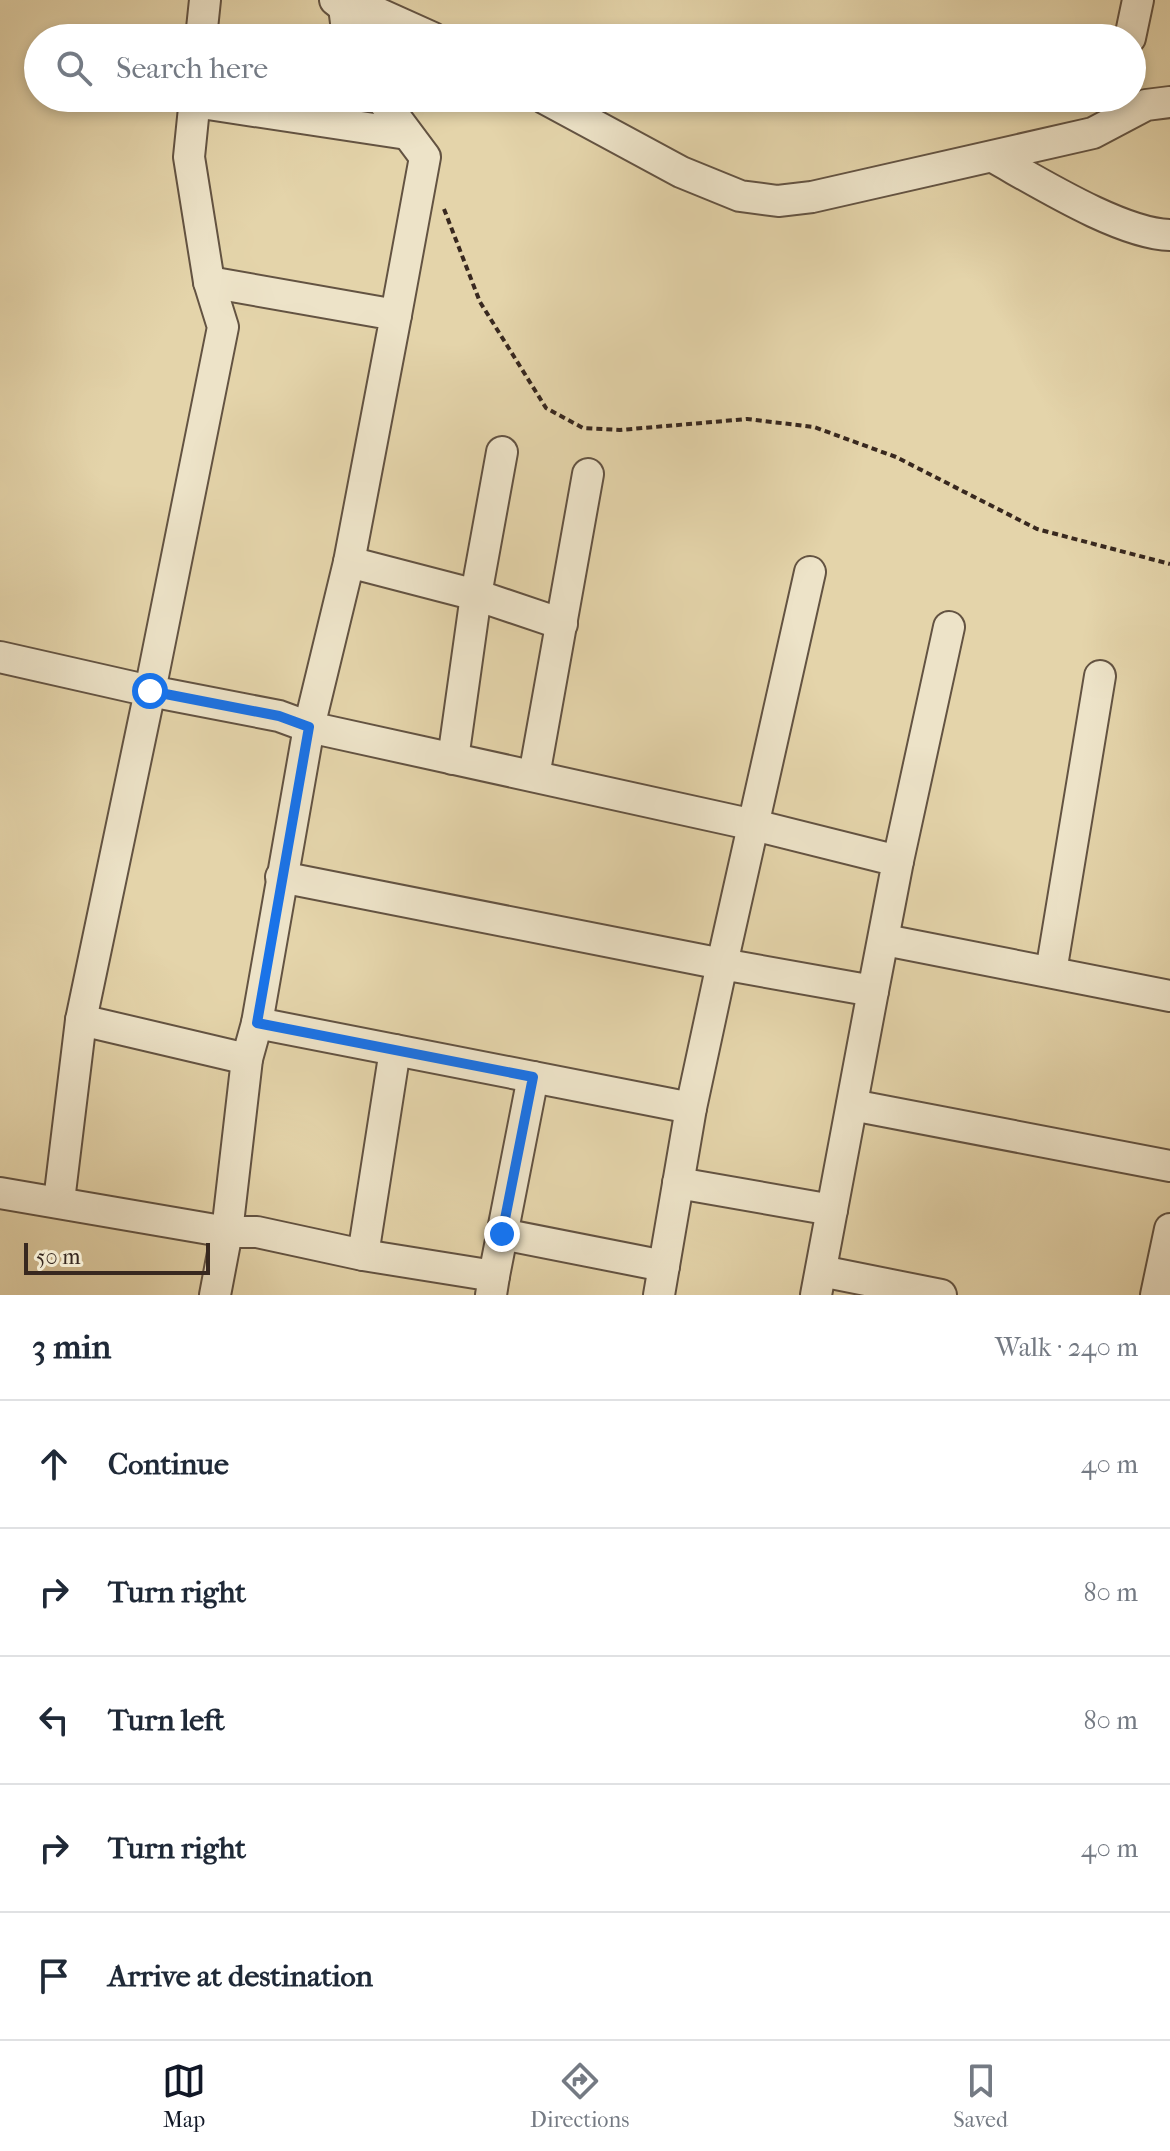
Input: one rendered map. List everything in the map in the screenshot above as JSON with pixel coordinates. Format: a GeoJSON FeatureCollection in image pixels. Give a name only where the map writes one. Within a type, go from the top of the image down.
{"type":"FeatureCollection","features":[{"type":"Feature","properties":{"kind":"street"},"geometry":{"type":"LineString","coordinates":[[202,24],[205,0]]}},
{"type":"Feature","properties":{"kind":"street"},"geometry":{"type":"LineString","coordinates":[[1133,24],[1138,0]]}},
{"type":"Feature","properties":{"kind":"street"},"geometry":{"type":"LineString","coordinates":[[344,24],[339,4],[373,11],[402,24]]}},
{"type":"Feature","properties":{"kind":"street"},"geometry":{"type":"LineString","coordinates":[[59,1201],[81,1020],[223,327],[209,282],[189,157],[194,112]]}},
{"type":"Feature","properties":{"kind":"street"},"geometry":{"type":"LineString","coordinates":[[270,112],[407,134]]}},
{"type":"Feature","properties":{"kind":"street"},"geometry":{"type":"LineString","coordinates":[[215,1295],[227,1232],[247,1059],[257,1023],[309,727],[349,562],[425,157],[391,112]]}},
{"type":"Feature","properties":{"kind":"street"},"geometry":{"type":"LineString","coordinates":[[570,112],[681,172],[740,196],[778,201],[812,197],[1093,133],[1127,112]]}},
{"type":"Feature","properties":{"kind":"street"},"geometry":{"type":"LineString","coordinates":[[993,157],[1080,205],[1152,234],[1170,235]]}},
{"type":"Feature","properties":{"kind":"street"},"geometry":{"type":"LineString","coordinates":[[209,282],[396,315]]}},
{"type":"Feature","properties":{"kind":"street"},"geometry":{"type":"LineString","coordinates":[[453,759],[476,595],[502,452]]}},
{"type":"Feature","properties":{"kind":"street"},"geometry":{"type":"LineString","coordinates":[[534,776],[588,474]]}},
{"type":"Feature","properties":{"kind":"street"},"geometry":{"type":"LineString","coordinates":[[349,562],[476,595],[562,624]]}},
{"type":"Feature","properties":{"kind":"street"},"geometry":{"type":"LineString","coordinates":[[502,1234],[662,1281],[691,1108],[810,572]]}},
{"type":"Feature","properties":{"kind":"street"},"geometry":{"type":"LineString","coordinates":[[941,1295],[819,1283],[898,861],[949,627]]}},
{"type":"Feature","properties":{"kind":"street"},"geometry":{"type":"LineString","coordinates":[[0,657],[279,716],[309,727],[754,825],[898,861]]}},
{"type":"Feature","properties":{"kind":"street"},"geometry":{"type":"LineString","coordinates":[[1051,972],[1100,676]]}},
{"type":"Feature","properties":{"kind":"street"},"geometry":{"type":"LineString","coordinates":[[281,877],[873,991]]}},
{"type":"Feature","properties":{"kind":"street"},"geometry":{"type":"LineString","coordinates":[[885,940],[1170,996]]}},
{"type":"Feature","properties":{"kind":"street"},"geometry":{"type":"LineString","coordinates":[[81,1020],[247,1059]]}},
{"type":"Feature","properties":{"kind":"street"},"geometry":{"type":"LineString","coordinates":[[257,1023],[691,1108]]}},
{"type":"Feature","properties":{"kind":"street"},"geometry":{"type":"LineString","coordinates":[[363,1255],[395,1050]]}},
{"type":"Feature","properties":{"kind":"street"},"geometry":{"type":"LineString","coordinates":[[0,1193],[227,1232],[257,1232],[492,1285],[533,1077]]}},
{"type":"Feature","properties":{"kind":"street"},"geometry":{"type":"LineString","coordinates":[[852,1105],[1170,1166]]}},
{"type":"Feature","properties":{"kind":"street"},"geometry":{"type":"LineString","coordinates":[[678,1183],[832,1210]]}},
{"type":"Feature","properties":{"kind":"street"},"geometry":{"type":"LineString","coordinates":[[1156,1295],[1170,1234]]}},
{"type":"Feature","properties":{"kind":"path"},"geometry":{"type":"LineString","coordinates":[[441,201],[480,302],[546,408],[583,428],[620,430],[747,419],[814,427],[896,457],[1037,529],[1170,564]]}},
{"type":"Feature","properties":{"kind":"route"},"geometry":{"type":"LineString","coordinates":[[150,691],[279,716],[309,727],[257,1023],[533,1077],[502,1234]]}}]}
